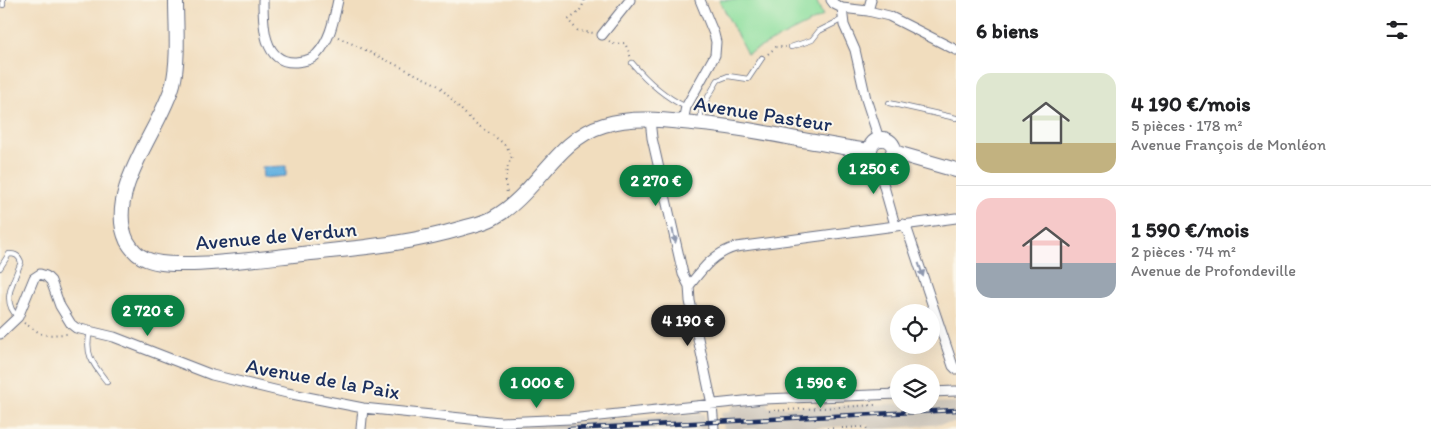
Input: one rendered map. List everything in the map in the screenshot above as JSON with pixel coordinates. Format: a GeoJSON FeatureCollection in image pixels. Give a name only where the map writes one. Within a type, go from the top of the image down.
{"type":"FeatureCollection","features":[{"type":"Feature","properties":{"kind":"main road","name":"Avenue de Verdun"},"geometry":{"type":"LineString","coordinates":[[176,0],[173,82],[168,98],[132,171],[124,201],[122,226],[128,243],[146,259],[173,264],[226,263],[384,245],[452,231],[490,220],[514,203],[565,149],[580,137],[604,125],[630,120],[650,120]]}},
{"type":"Feature","properties":{"kind":"main road","name":"Avenue Pasteur"},"geometry":{"type":"LineString","coordinates":[[650,120],[701,123],[870,151]]}},
{"type":"Feature","properties":{"kind":"main road"},"geometry":{"type":"LineString","coordinates":[[879,139],[884,139],[893,146],[894,152],[886,162],[880,163],[875,161],[871,156],[870,151],[874,142],[879,139]]}},
{"type":"Feature","properties":{"kind":"main road"},"geometry":{"type":"LineString","coordinates":[[894,152],[956,170]]}},
{"type":"Feature","properties":{"kind":"street"},"geometry":{"type":"LineString","coordinates":[[263,0],[264,26],[268,46],[284,62],[306,61],[316,55],[330,33],[338,0]]}},
{"type":"Feature","properties":{"kind":"street"},"geometry":{"type":"LineString","coordinates":[[602,36],[630,0]]}},
{"type":"Feature","properties":{"kind":"street"},"geometry":{"type":"LineString","coordinates":[[683,121],[686,107],[715,54],[716,42],[714,34],[700,0]]}},
{"type":"Feature","properties":{"kind":"street"},"geometry":{"type":"LineString","coordinates":[[831,0],[842,8],[889,16],[956,50]]}},
{"type":"Feature","properties":{"kind":"street"},"geometry":{"type":"LineString","coordinates":[[868,11],[871,0]]}},
{"type":"Feature","properties":{"kind":"street"},"geometry":{"type":"LineString","coordinates":[[842,8],[844,25],[855,50],[866,99],[879,139]]}},
{"type":"Feature","properties":{"kind":"street"},"geometry":{"type":"LineString","coordinates":[[650,120],[652,138],[683,274],[689,286],[690,301],[712,404],[714,429]]}},
{"type":"Feature","properties":{"kind":"street"},"geometry":{"type":"LineString","coordinates":[[880,163],[879,169],[899,225],[908,232],[953,366],[956,369]]}},
{"type":"Feature","properties":{"kind":"street"},"geometry":{"type":"LineString","coordinates":[[689,286],[706,265],[726,250],[736,247],[956,218]]}},
{"type":"Feature","properties":{"kind":"street"},"geometry":{"type":"LineString","coordinates":[[0,334],[20,320],[34,278],[40,274],[46,276],[51,281],[60,306],[71,324],[76,328]]}},
{"type":"Feature","properties":{"kind":"street","name":"Avenue de la Paix"},"geometry":{"type":"LineString","coordinates":[[76,328],[114,337],[212,375],[287,393],[362,408],[500,422],[570,419],[763,399],[890,394]]}},
{"type":"Feature","properties":{"kind":"street"},"geometry":{"type":"LineString","coordinates":[[940,392],[956,391]]}},
{"type":"Feature","properties":{"kind":"street"},"geometry":{"type":"LineString","coordinates":[[361,429],[362,408]]}},
{"type":"Feature","properties":{"kind":"lane"},"geometry":{"type":"LineString","coordinates":[[791,47],[812,40],[819,31],[843,19]]}},
{"type":"Feature","properties":{"kind":"lane"},"geometry":{"type":"LineString","coordinates":[[701,123],[701,112],[704,104],[718,80],[728,76],[748,79],[762,58]]}},
{"type":"Feature","properties":{"kind":"lane"},"geometry":{"type":"LineString","coordinates":[[632,63],[652,85],[675,102],[686,107]]}},
{"type":"Feature","properties":{"kind":"lane"},"geometry":{"type":"LineString","coordinates":[[889,103],[956,118]]}},
{"type":"Feature","properties":{"kind":"lane"},"geometry":{"type":"LineString","coordinates":[[0,268],[9,254],[14,254],[21,262],[8,298],[10,310],[20,320]]}},
{"type":"Feature","properties":{"kind":"lane"},"geometry":{"type":"LineString","coordinates":[[90,332],[87,341],[90,359],[107,382]]}},
{"type":"Feature","properties":{"kind":"path"},"geometry":{"type":"LineString","coordinates":[[584,0],[577,14],[568,20],[578,31],[595,33],[614,44],[625,43],[632,63]]}},
{"type":"Feature","properties":{"kind":"path"},"geometry":{"type":"LineString","coordinates":[[330,33],[436,84],[450,95],[471,120],[510,151],[512,156],[507,166],[505,182],[507,192],[514,203]]}},
{"type":"Feature","properties":{"kind":"path"},"geometry":{"type":"LineString","coordinates":[[762,58],[776,47],[791,47]]}},
{"type":"Feature","properties":{"kind":"path"},"geometry":{"type":"LineString","coordinates":[[20,320],[43,335],[68,334],[76,328]]}},
{"type":"Feature","properties":{"kind":"path"},"geometry":{"type":"LineString","coordinates":[[768,411],[880,404],[886,394]]}},
{"type":"Feature","properties":{"kind":"path"},"geometry":{"type":"LineString","coordinates":[[817,429],[866,427],[867,429]]}},
{"type":"Feature","properties":{"kind":"shaded area"},"geometry":{"type":"Polygon","coordinates":[[[767,401],[768,407],[890,404],[890,414],[940,414],[940,403],[956,402],[956,423],[880,429],[868,429],[868,425],[817,429],[724,429],[721,413],[730,412],[732,406],[767,401]]]}},
{"type":"Feature","properties":{"kind":"shaded area"},"geometry":{"type":"Polygon","coordinates":[[[704,414],[706,429],[471,429],[506,427],[704,414]]]}},
{"type":"Feature","properties":{"kind":"green space"},"geometry":{"type":"Polygon","coordinates":[[[719,0],[816,0],[823,16],[747,54],[719,0]]]}},
{"type":"Feature","properties":{"kind":"water"},"geometry":{"type":"Polygon","coordinates":[[[286,166],[286,176],[263,178],[262,167],[286,166]]]}},
{"type":"Feature","properties":{"kind":"railway"},"geometry":{"type":"LineString","coordinates":[[569,429],[956,410]]}}]}
